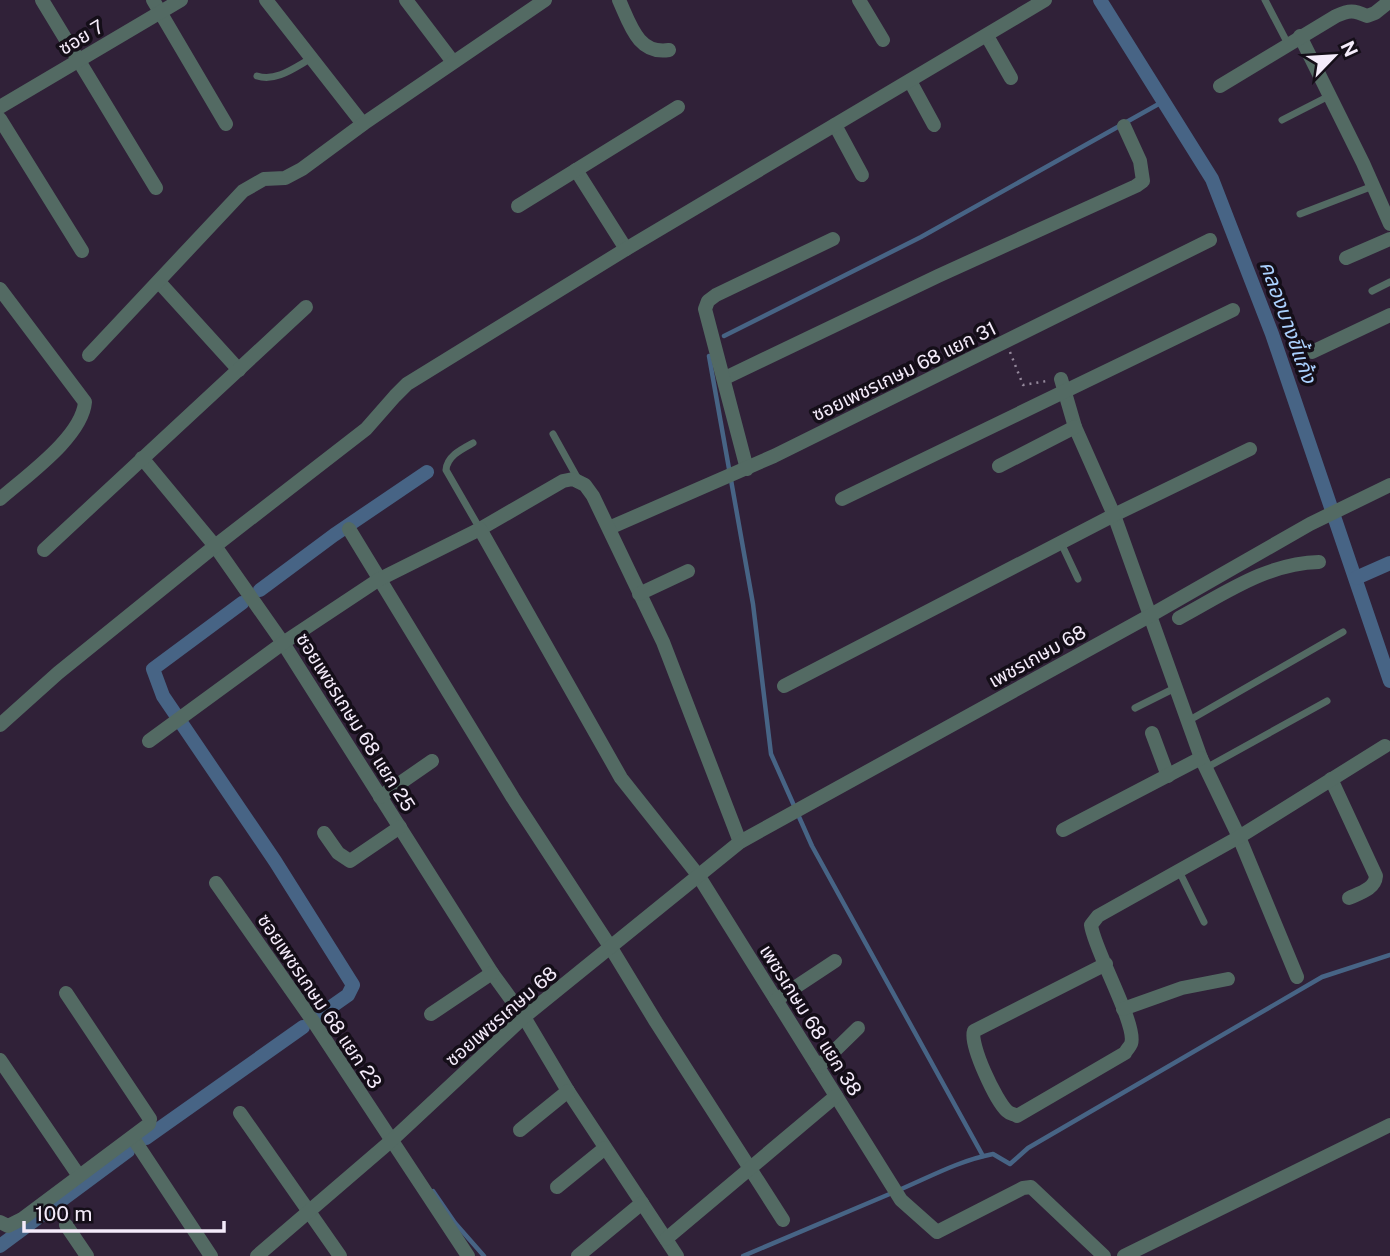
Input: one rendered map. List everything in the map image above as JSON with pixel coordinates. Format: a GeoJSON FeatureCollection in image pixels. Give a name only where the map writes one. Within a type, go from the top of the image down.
{"type":"FeatureCollection","features":[{"type":"Feature","properties":{"kind":"street"},"geometry":{"type":"LineString","coordinates":[[42,0],[156,188]]}},
{"type":"Feature","properties":{"kind":"street","name":"ซอย 7"},"geometry":{"type":"LineString","coordinates":[[0,107],[79,61],[157,6],[181,0]]}},
{"type":"Feature","properties":{"kind":"street"},"geometry":{"type":"LineString","coordinates":[[266,0],[363,124]]}},
{"type":"Feature","properties":{"kind":"street"},"geometry":{"type":"LineString","coordinates":[[405,0],[453,62]]}},
{"type":"Feature","properties":{"kind":"street"},"geometry":{"type":"LineString","coordinates":[[89,355],[243,191],[264,179],[293,175],[545,0]]}},
{"type":"Feature","properties":{"kind":"street"},"geometry":{"type":"LineString","coordinates":[[619,0],[634,31],[648,48],[657,52],[670,50]]}},
{"type":"Feature","properties":{"kind":"street"},"geometry":{"type":"LineString","coordinates":[[859,0],[883,40]]}},
{"type":"Feature","properties":{"kind":"street"},"geometry":{"type":"LineString","coordinates":[[0,725],[58,673],[215,546],[366,429],[407,384],[626,248],[1045,0]]}},
{"type":"Feature","properties":{"kind":"street"},"geometry":{"type":"LineString","coordinates":[[1220,86],[1348,10],[1367,16],[1390,1]]}},
{"type":"Feature","properties":{"kind":"street"},"geometry":{"type":"LineString","coordinates":[[157,6],[226,124]]}},
{"type":"Feature","properties":{"kind":"street"},"geometry":{"type":"LineString","coordinates":[[987,36],[1011,78]]}},
{"type":"Feature","properties":{"kind":"street"},"geometry":{"type":"LineString","coordinates":[[1294,40],[1329,96],[1390,223]]}},
{"type":"Feature","properties":{"kind":"street"},"geometry":{"type":"LineString","coordinates":[[910,81],[934,124]]}},
{"type":"Feature","properties":{"kind":"street"},"geometry":{"type":"LineString","coordinates":[[518,206],[678,107]]}},
{"type":"Feature","properties":{"kind":"street"},"geometry":{"type":"LineString","coordinates":[[0,119],[82,251]]}},
{"type":"Feature","properties":{"kind":"street"},"geometry":{"type":"LineString","coordinates":[[835,125],[862,175]]}},
{"type":"Feature","properties":{"kind":"street"},"geometry":{"type":"LineString","coordinates":[[725,378],[938,276],[1136,186],[1143,181],[1144,171],[1124,126]]}},
{"type":"Feature","properties":{"kind":"street"},"geometry":{"type":"LineString","coordinates":[[576,170],[626,248]]}},
{"type":"Feature","properties":{"kind":"street"},"geometry":{"type":"LineString","coordinates":[[747,469],[705,309],[708,301],[716,295],[832,239]]}},
{"type":"Feature","properties":{"kind":"street"},"geometry":{"type":"LineString","coordinates":[[1346,258],[1390,239]]}},
{"type":"Feature","properties":{"kind":"street","name":"ซอยเพชรเกษม 68 แยก 31"},"geometry":{"type":"LineString","coordinates":[[610,528],[747,469],[1210,240]]}},
{"type":"Feature","properties":{"kind":"street"},"geometry":{"type":"LineString","coordinates":[[159,282],[239,370]]}},
{"type":"Feature","properties":{"kind":"street"},"geometry":{"type":"LineString","coordinates":[[0,289],[85,402],[80,422],[70,437],[0,499]]}},
{"type":"Feature","properties":{"kind":"street"},"geometry":{"type":"LineString","coordinates":[[44,550],[306,307]]}},
{"type":"Feature","properties":{"kind":"street"},"geometry":{"type":"LineString","coordinates":[[842,499],[1063,385],[1233,310]]}},
{"type":"Feature","properties":{"kind":"street"},"geometry":{"type":"LineString","coordinates":[[1312,352],[1390,315]]}},
{"type":"Feature","properties":{"kind":"street"},"geometry":{"type":"LineString","coordinates":[[1063,385],[1075,427],[1114,515],[1203,763],[1240,837],[1297,977]]}},
{"type":"Feature","properties":{"kind":"street"},"geometry":{"type":"LineString","coordinates":[[999,466],[1075,427]]}},
{"type":"Feature","properties":{"kind":"street"},"geometry":{"type":"LineString","coordinates":[[784,686],[1114,515],[1250,449]]}},
{"type":"Feature","properties":{"kind":"street","name":"ซอยเพชรเกษม 68 แยก 25"},"geometry":{"type":"LineString","coordinates":[[142,458],[215,546],[283,643],[492,973],[524,1017],[568,1091],[677,1256]]}},
{"type":"Feature","properties":{"kind":"street"},"geometry":{"type":"LineString","coordinates":[[149,741],[283,643],[378,580],[480,528],[563,481],[573,479],[579,481],[593,496],[663,642],[740,842]]}},
{"type":"Feature","properties":{"kind":"street","name":"เพชรเกษม 68"},"geometry":{"type":"LineString","coordinates":[[781,820],[1310,524],[1390,485]]}},
{"type":"Feature","properties":{"kind":"street","name":"เพชรเกษม 68 แยก 38"},"geometry":{"type":"LineString","coordinates":[[480,528],[621,778],[698,875],[901,1200],[937,1232],[1023,1188],[1031,1187],[1104,1256]]}},
{"type":"Feature","properties":{"kind":"street"},"geometry":{"type":"LineString","coordinates":[[349,529],[566,882],[611,947],[783,1220]]}},
{"type":"Feature","properties":{"kind":"street"},"geometry":{"type":"LineString","coordinates":[[1247,560],[1254,577]]}},
{"type":"Feature","properties":{"kind":"street"},"geometry":{"type":"LineString","coordinates":[[1179,618],[1254,577],[1296,563],[1319,562]]}},
{"type":"Feature","properties":{"kind":"street"},"geometry":{"type":"LineString","coordinates":[[639,594],[688,571]]}},
{"type":"Feature","properties":{"kind":"street"},"geometry":{"type":"LineString","coordinates":[[1152,733],[1168,776]]}},
{"type":"Feature","properties":{"kind":"street"},"geometry":{"type":"LineString","coordinates":[[1106,964],[974,1031],[974,1046],[987,1077],[1007,1111],[1017,1116],[1125,1053],[1131,1045],[1132,1034],[1106,964],[1092,933],[1091,925],[1098,916],[1240,837],[1385,746]]}},
{"type":"Feature","properties":{"kind":"street"},"geometry":{"type":"LineString","coordinates":[[380,797],[432,761]]}},
{"type":"Feature","properties":{"kind":"street"},"geometry":{"type":"LineString","coordinates":[[1063,830],[1168,776],[1203,763]]}},
{"type":"Feature","properties":{"kind":"street"},"geometry":{"type":"LineString","coordinates":[[1331,779],[1376,876],[1370,887],[1349,898]]}},
{"type":"Feature","properties":{"kind":"street","name":"ซอยเพชรเกษม 68"},"geometry":{"type":"LineString","coordinates":[[257,1256],[392,1140],[524,1017],[740,842],[781,820]]}},
{"type":"Feature","properties":{"kind":"street"},"geometry":{"type":"LineString","coordinates":[[324,833],[338,853],[350,861],[400,827]]}},
{"type":"Feature","properties":{"kind":"street","name":"ซอยเพชรเกษม 68 แยก 23"},"geometry":{"type":"LineString","coordinates":[[216,884],[315,1024],[468,1256]]}},
{"type":"Feature","properties":{"kind":"street"},"geometry":{"type":"LineString","coordinates":[[776,1000],[835,961]]}},
{"type":"Feature","properties":{"kind":"street"},"geometry":{"type":"LineString","coordinates":[[432,1014],[492,973]]}},
{"type":"Feature","properties":{"kind":"street"},"geometry":{"type":"LineString","coordinates":[[1123,1009],[1182,988],[1228,979]]}},
{"type":"Feature","properties":{"kind":"street"},"geometry":{"type":"LineString","coordinates":[[0,1222],[8,1226],[22,1219],[148,1127],[150,1119],[66,993]]}},
{"type":"Feature","properties":{"kind":"street"},"geometry":{"type":"LineString","coordinates":[[818,1067],[858,1028]]}},
{"type":"Feature","properties":{"kind":"street"},"geometry":{"type":"LineString","coordinates":[[0,1060],[79,1175]]}},
{"type":"Feature","properties":{"kind":"street"},"geometry":{"type":"LineString","coordinates":[[520,1130],[568,1091]]}},
{"type":"Feature","properties":{"kind":"street"},"geometry":{"type":"LineString","coordinates":[[666,1239],[836,1096]]}},
{"type":"Feature","properties":{"kind":"street"},"geometry":{"type":"LineString","coordinates":[[240,1113],[341,1256]]}},
{"type":"Feature","properties":{"kind":"street"},"geometry":{"type":"LineString","coordinates":[[1133,1254],[1390,1125]]}},
{"type":"Feature","properties":{"kind":"street"},"geometry":{"type":"LineString","coordinates":[[133,1138],[211,1256]]}},
{"type":"Feature","properties":{"kind":"street"},"geometry":{"type":"LineString","coordinates":[[558,1186],[605,1148]]}},
{"type":"Feature","properties":{"kind":"street"},"geometry":{"type":"LineString","coordinates":[[578,1256],[642,1203]]}},
{"type":"Feature","properties":{"kind":"street"},"geometry":{"type":"LineString","coordinates":[[66,1225],[88,1256]]}},
{"type":"Feature","properties":{"kind":"lane"},"geometry":{"type":"LineString","coordinates":[[1265,0],[1294,40]]}},
{"type":"Feature","properties":{"kind":"lane"},"geometry":{"type":"LineString","coordinates":[[257,76],[266,79],[274,77],[310,58]]}},
{"type":"Feature","properties":{"kind":"lane"},"geometry":{"type":"LineString","coordinates":[[1282,120],[1329,96]]}},
{"type":"Feature","properties":{"kind":"lane"},"geometry":{"type":"LineString","coordinates":[[1300,214],[1373,186]]}},
{"type":"Feature","properties":{"kind":"lane"},"geometry":{"type":"LineString","coordinates":[[1372,290],[1390,282]]}},
{"type":"Feature","properties":{"kind":"lane"},"geometry":{"type":"LineString","coordinates":[[553,434],[579,481]]}},
{"type":"Feature","properties":{"kind":"lane"},"geometry":{"type":"LineString","coordinates":[[473,443],[453,456],[446,464],[446,470],[480,528]]}},
{"type":"Feature","properties":{"kind":"lane"},"geometry":{"type":"LineString","coordinates":[[1060,543],[1077,579]]}},
{"type":"Feature","properties":{"kind":"lane"},"geometry":{"type":"LineString","coordinates":[[1188,721],[1343,632]]}},
{"type":"Feature","properties":{"kind":"lane"},"geometry":{"type":"LineString","coordinates":[[1135,708],[1176,688]]}},
{"type":"Feature","properties":{"kind":"lane"},"geometry":{"type":"LineString","coordinates":[[1203,763],[1327,701]]}},
{"type":"Feature","properties":{"kind":"lane"},"geometry":{"type":"LineString","coordinates":[[1179,871],[1204,922]]}},
{"type":"Feature","properties":{"kind":"path"},"geometry":{"type":"LineString","coordinates":[[1006,342],[1023,386],[1063,385]]}},
{"type":"Feature","properties":{"kind":"waterway","name":"คลองบางขี้แก้ง"},"geometry":{"type":"LineString","coordinates":[[1100,0],[1212,179],[1272,334],[1390,681]]}},
{"type":"Feature","properties":{"kind":"waterway"},"geometry":{"type":"LineString","coordinates":[[724,336],[921,237],[1164,101]]}},
{"type":"Feature","properties":{"kind":"waterway"},"geometry":{"type":"LineString","coordinates":[[709,356],[753,604],[771,754],[812,846],[983,1156]]}},
{"type":"Feature","properties":{"kind":"waterway"},"geometry":{"type":"LineString","coordinates":[[260,590],[334,535],[427,472]]}},
{"type":"Feature","properties":{"kind":"waterway"},"geometry":{"type":"LineString","coordinates":[[1356,578],[1390,563]]}},
{"type":"Feature","properties":{"kind":"waterway"},"geometry":{"type":"LineString","coordinates":[[242,603],[153,669],[163,696],[275,861],[353,985],[348,995],[321,1014]]}},
{"type":"Feature","properties":{"kind":"waterway"},"geometry":{"type":"LineString","coordinates":[[743,1256],[967,1161],[993,1154],[1010,1164],[1028,1148],[1322,977],[1390,955]]}},
{"type":"Feature","properties":{"kind":"waterway"},"geometry":{"type":"LineString","coordinates":[[146,1138],[303,1027]]}},
{"type":"Feature","properties":{"kind":"waterway"},"geometry":{"type":"LineString","coordinates":[[0,1246],[128,1151]]}},
{"type":"Feature","properties":{"kind":"waterway"},"geometry":{"type":"LineString","coordinates":[[433,1191],[455,1223],[484,1256]]}}]}
